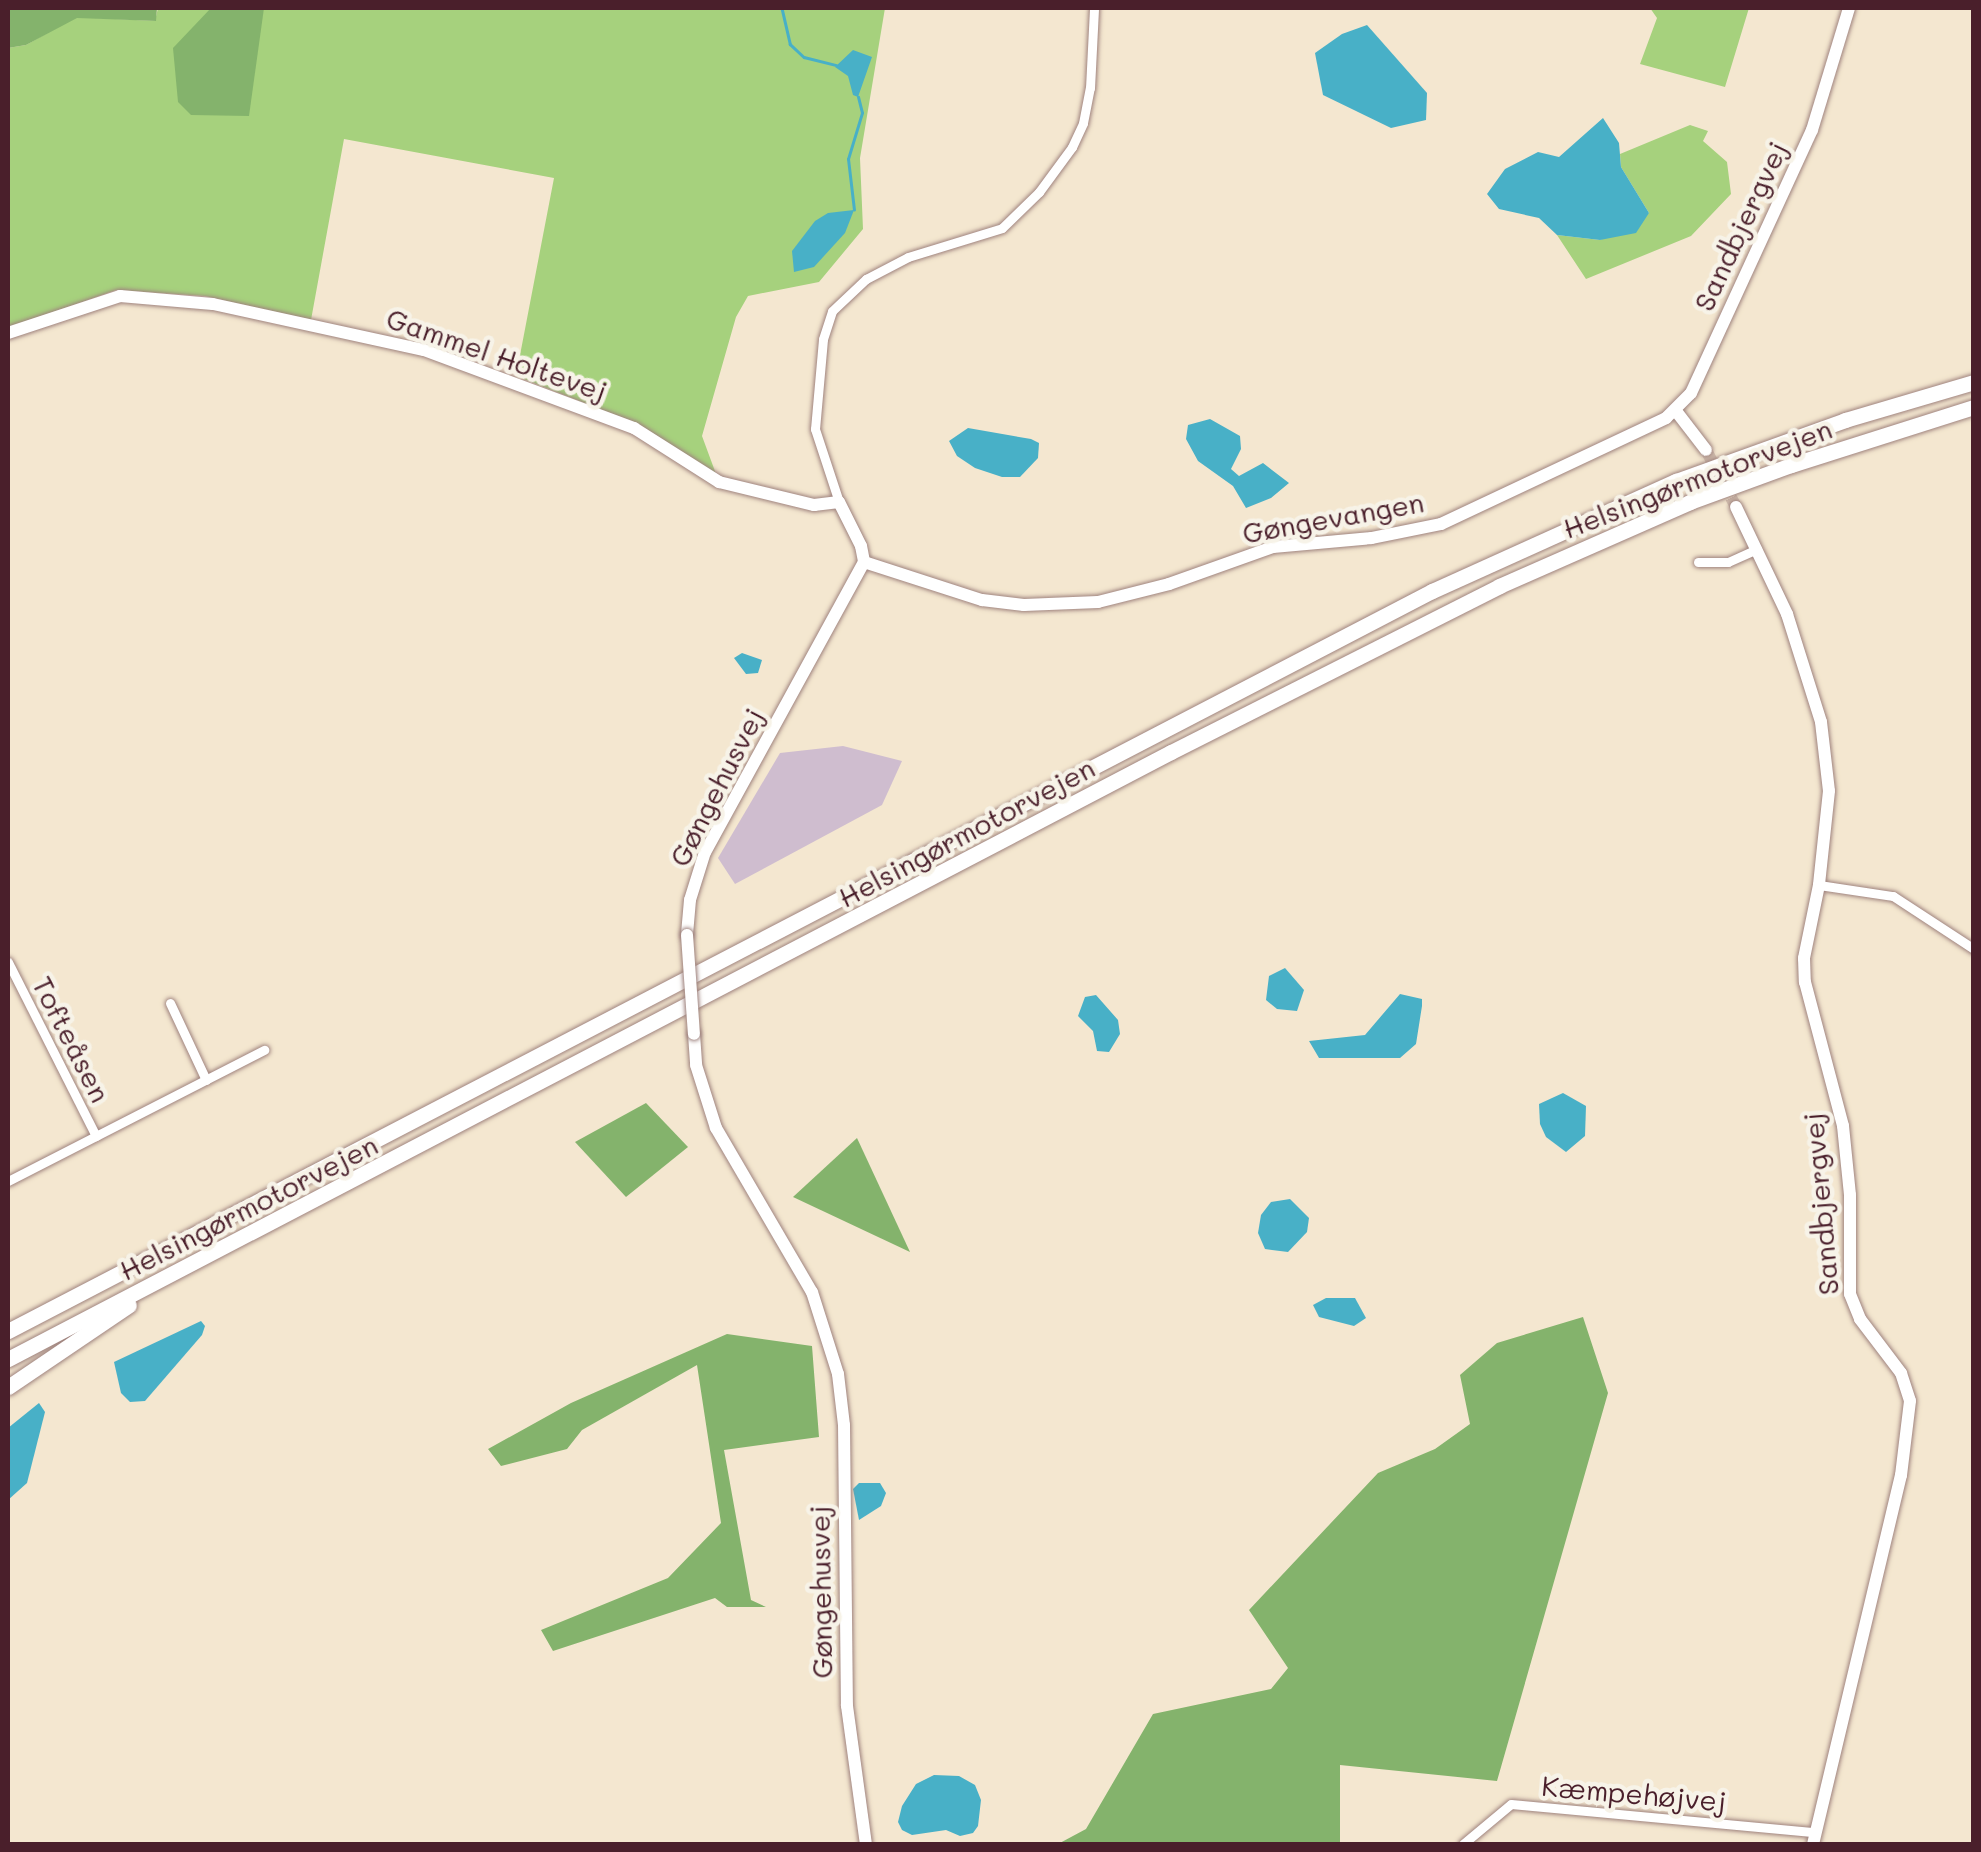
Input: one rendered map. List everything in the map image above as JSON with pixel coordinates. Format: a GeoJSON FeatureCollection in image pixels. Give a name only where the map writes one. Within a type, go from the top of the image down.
{"type":"FeatureCollection","features":[{"type":"Feature","properties":{"kind":"highway","name":"Helsingørmotorvejen"},"geometry":{"type":"LineString","coordinates":[[8,1331],[1432,591],[1676,482],[1845,420],[1973,382]]}},
{"type":"Feature","properties":{"kind":"highway","name":"Helsingørmotorvejen"},"geometry":{"type":"LineString","coordinates":[[8,1359],[170,1278],[1154,761],[1499,586],[1707,496],[1974,407]]}},
{"type":"Feature","properties":{"kind":"highway"},"geometry":{"type":"LineString","coordinates":[[8,1387],[170,1278]]}},
{"type":"Feature","properties":{"kind":"street"},"geometry":{"type":"LineString","coordinates":[[864,562],[815,429],[822,339],[832,312],[866,279],[908,257],[1002,228],[1038,192],[1063,162],[1083,122],[1090,88],[1094,8]]}},
{"type":"Feature","properties":{"kind":"street","name":"Sandbjergvej"},"geometry":{"type":"LineString","coordinates":[[1676,411],[1690,392],[1812,130],[1849,8]]}},
{"type":"Feature","properties":{"kind":"street","name":"Gammel Holtevej"},"geometry":{"type":"LineString","coordinates":[[8,333],[120,296],[214,304],[424,350],[634,428],[719,482],[814,506],[839,502]]}},
{"type":"Feature","properties":{"kind":"street"},"geometry":{"type":"LineString","coordinates":[[1676,411],[1706,450]]}},
{"type":"Feature","properties":{"kind":"street","name":"Gøngevangen"},"geometry":{"type":"LineString","coordinates":[[864,562],[982,600],[1067,606],[1112,600],[1273,547],[1372,538],[1441,524],[1482,508],[1676,411]]}},
{"type":"Feature","properties":{"kind":"street","name":"Sandbjergvej"},"geometry":{"type":"LineString","coordinates":[[1736,507],[1787,614],[1825,743],[1829,790],[1819,885],[1808,934],[1806,982],[1844,1126],[1850,1195],[1850,1294],[1860,1319],[1901,1373],[1910,1401],[1901,1475],[1814,1838]]}},
{"type":"Feature","properties":{"kind":"street"},"geometry":{"type":"LineString","coordinates":[[1698,562],[1728,562],[1757,550]]}},
{"type":"Feature","properties":{"kind":"street","name":"Gøngehusvej"},"geometry":{"type":"LineString","coordinates":[[864,562],[705,852],[690,900],[686,934],[696,1064],[716,1128],[812,1292],[838,1374],[844,1425],[847,1706],[866,1844]]}},
{"type":"Feature","properties":{"kind":"street"},"geometry":{"type":"LineString","coordinates":[[1819,885],[1893,896],[1974,948]]}},
{"type":"Feature","properties":{"kind":"street","name":"Tofteåsen"},"geometry":{"type":"LineString","coordinates":[[8,963],[96,1136]]}},
{"type":"Feature","properties":{"kind":"street"},"geometry":{"type":"LineString","coordinates":[[170,1003],[206,1080]]}},
{"type":"Feature","properties":{"kind":"street"},"geometry":{"type":"LineString","coordinates":[[8,1182],[264,1050]]}},
{"type":"Feature","properties":{"kind":"street","name":"Kæmpehøjvej"},"geometry":{"type":"LineString","coordinates":[[1463,1844],[1511,1804],[1814,1838]]}},
{"type":"Feature","properties":{"kind":"shaded area"},"geometry":{"type":"Polygon","coordinates":[[[843,746],[902,761],[882,805],[735,884],[718,858],[780,753],[843,746]]]}},
{"type":"Feature","properties":{"kind":"green space"},"geometry":{"type":"Polygon","coordinates":[[[8,8],[157,8],[156,21],[77,18],[26,45],[8,48],[8,8]]]}},
{"type":"Feature","properties":{"kind":"green space"},"geometry":{"type":"Polygon","coordinates":[[[158,8],[885,8],[860,158],[863,229],[819,282],[748,296],[736,317],[702,436],[716,474],[638,424],[516,376],[554,178],[344,139],[311,320],[205,296],[116,290],[8,328],[8,48],[26,45],[76,17],[155,21],[158,8]]]}},
{"type":"Feature","properties":{"kind":"green space"},"geometry":{"type":"Polygon","coordinates":[[[211,8],[264,8],[249,116],[191,115],[178,102],[173,48],[211,8]]]}},
{"type":"Feature","properties":{"kind":"green space"},"geometry":{"type":"Polygon","coordinates":[[[1650,8],[1749,8],[1725,87],[1640,64],[1657,18],[1650,8]]]}},
{"type":"Feature","properties":{"kind":"green space"},"geometry":{"type":"Polygon","coordinates":[[[1690,125],[1708,131],[1703,141],[1727,162],[1731,194],[1691,236],[1586,279],[1557,235],[1600,240],[1649,213],[1621,167],[1620,154],[1690,125]]]}},
{"type":"Feature","properties":{"kind":"green space"},"geometry":{"type":"Polygon","coordinates":[[[646,1103],[688,1147],[626,1197],[575,1142],[646,1103]]]}},
{"type":"Feature","properties":{"kind":"green space"},"geometry":{"type":"Polygon","coordinates":[[[857,1138],[910,1252],[793,1197],[857,1138]]]}},
{"type":"Feature","properties":{"kind":"green space"},"geometry":{"type":"Polygon","coordinates":[[[1583,1317],[1608,1393],[1497,1781],[1340,1765],[1340,1844],[1058,1844],[1086,1829],[1153,1714],[1271,1689],[1288,1668],[1249,1610],[1378,1473],[1435,1449],[1470,1424],[1460,1375],[1497,1343],[1583,1317]]]}},
{"type":"Feature","properties":{"kind":"green space"},"geometry":{"type":"Polygon","coordinates":[[[727,1334],[812,1346],[819,1437],[724,1450],[751,1600],[766,1607],[727,1607],[715,1598],[553,1651],[541,1630],[668,1578],[721,1523],[697,1365],[582,1430],[567,1449],[501,1466],[488,1449],[571,1403],[727,1334]]]}},
{"type":"Feature","properties":{"kind":"water"},"geometry":{"type":"Polygon","coordinates":[[[1367,25],[1427,93],[1426,120],[1391,128],[1323,95],[1315,53],[1342,34],[1367,25]]]}},
{"type":"Feature","properties":{"kind":"water"},"geometry":{"type":"Polygon","coordinates":[[[853,50],[872,57],[858,97],[853,95],[848,76],[835,67],[853,50]]]}},
{"type":"Feature","properties":{"kind":"water"},"geometry":{"type":"Polygon","coordinates":[[[1603,118],[1619,143],[1621,167],[1649,213],[1636,233],[1600,240],[1557,235],[1539,218],[1499,209],[1487,194],[1505,169],[1538,152],[1559,157],[1603,118]]]}},
{"type":"Feature","properties":{"kind":"water"},"geometry":{"type":"Polygon","coordinates":[[[854,210],[845,233],[814,267],[794,272],[792,251],[815,221],[828,213],[854,210]]]}},
{"type":"Feature","properties":{"kind":"water"},"geometry":{"type":"Polygon","coordinates":[[[1210,419],[1240,436],[1241,449],[1231,469],[1239,476],[1263,463],[1289,483],[1271,498],[1246,508],[1233,486],[1198,461],[1186,439],[1188,425],[1210,419]]]}},
{"type":"Feature","properties":{"kind":"water"},"geometry":{"type":"Polygon","coordinates":[[[968,428],[1031,439],[1039,443],[1038,458],[1020,477],[1002,477],[975,468],[957,456],[949,441],[968,428]]]}},
{"type":"Feature","properties":{"kind":"water"},"geometry":{"type":"Polygon","coordinates":[[[742,653],[762,660],[758,673],[746,674],[734,658],[742,653]]]}},
{"type":"Feature","properties":{"kind":"water"},"geometry":{"type":"Polygon","coordinates":[[[1285,968],[1304,990],[1297,1011],[1277,1009],[1266,1000],[1269,976],[1285,968]]]}},
{"type":"Feature","properties":{"kind":"water"},"geometry":{"type":"Polygon","coordinates":[[[1400,994],[1422,999],[1422,1006],[1416,1044],[1400,1058],[1319,1058],[1309,1041],[1365,1035],[1400,994]]]}},
{"type":"Feature","properties":{"kind":"water"},"geometry":{"type":"Polygon","coordinates":[[[1096,995],[1118,1020],[1120,1034],[1109,1052],[1097,1051],[1093,1031],[1078,1016],[1085,997],[1096,995]]]}},
{"type":"Feature","properties":{"kind":"water"},"geometry":{"type":"Polygon","coordinates":[[[1563,1093],[1586,1106],[1585,1136],[1566,1152],[1546,1137],[1540,1124],[1539,1104],[1563,1093]]]}},
{"type":"Feature","properties":{"kind":"water"},"geometry":{"type":"Polygon","coordinates":[[[1290,1199],[1309,1218],[1307,1232],[1288,1252],[1265,1249],[1258,1233],[1261,1215],[1271,1202],[1290,1199]]]}},
{"type":"Feature","properties":{"kind":"water"},"geometry":{"type":"Polygon","coordinates":[[[1326,1298],[1355,1298],[1366,1318],[1354,1326],[1319,1317],[1313,1305],[1326,1298]]]}},
{"type":"Feature","properties":{"kind":"water"},"geometry":{"type":"Polygon","coordinates":[[[201,1321],[205,1326],[202,1335],[145,1401],[130,1402],[121,1393],[114,1362],[201,1321]]]}},
{"type":"Feature","properties":{"kind":"water"},"geometry":{"type":"Polygon","coordinates":[[[39,1403],[45,1412],[27,1483],[8,1500],[8,1428],[39,1403]]]}},
{"type":"Feature","properties":{"kind":"water"},"geometry":{"type":"Polygon","coordinates":[[[859,1483],[880,1483],[886,1493],[881,1506],[859,1520],[853,1489],[859,1483]]]}},
{"type":"Feature","properties":{"kind":"water"},"geometry":{"type":"Polygon","coordinates":[[[934,1775],[959,1776],[975,1785],[981,1800],[978,1826],[973,1833],[960,1836],[946,1830],[912,1835],[902,1830],[898,1822],[902,1806],[916,1784],[934,1775]]]}},
{"type":"Feature","properties":{"kind":"waterway"},"geometry":{"type":"LineString","coordinates":[[782,8],[790,44],[804,57],[836,65]]}},
{"type":"Feature","properties":{"kind":"waterway"},"geometry":{"type":"LineString","coordinates":[[854,210],[848,159],[862,113],[858,97]]}},
{"type":"Feature","properties":{"kind":"tunnel"},"geometry":{"type":"LineString","coordinates":[[1706,450],[1736,507]]}}]}
